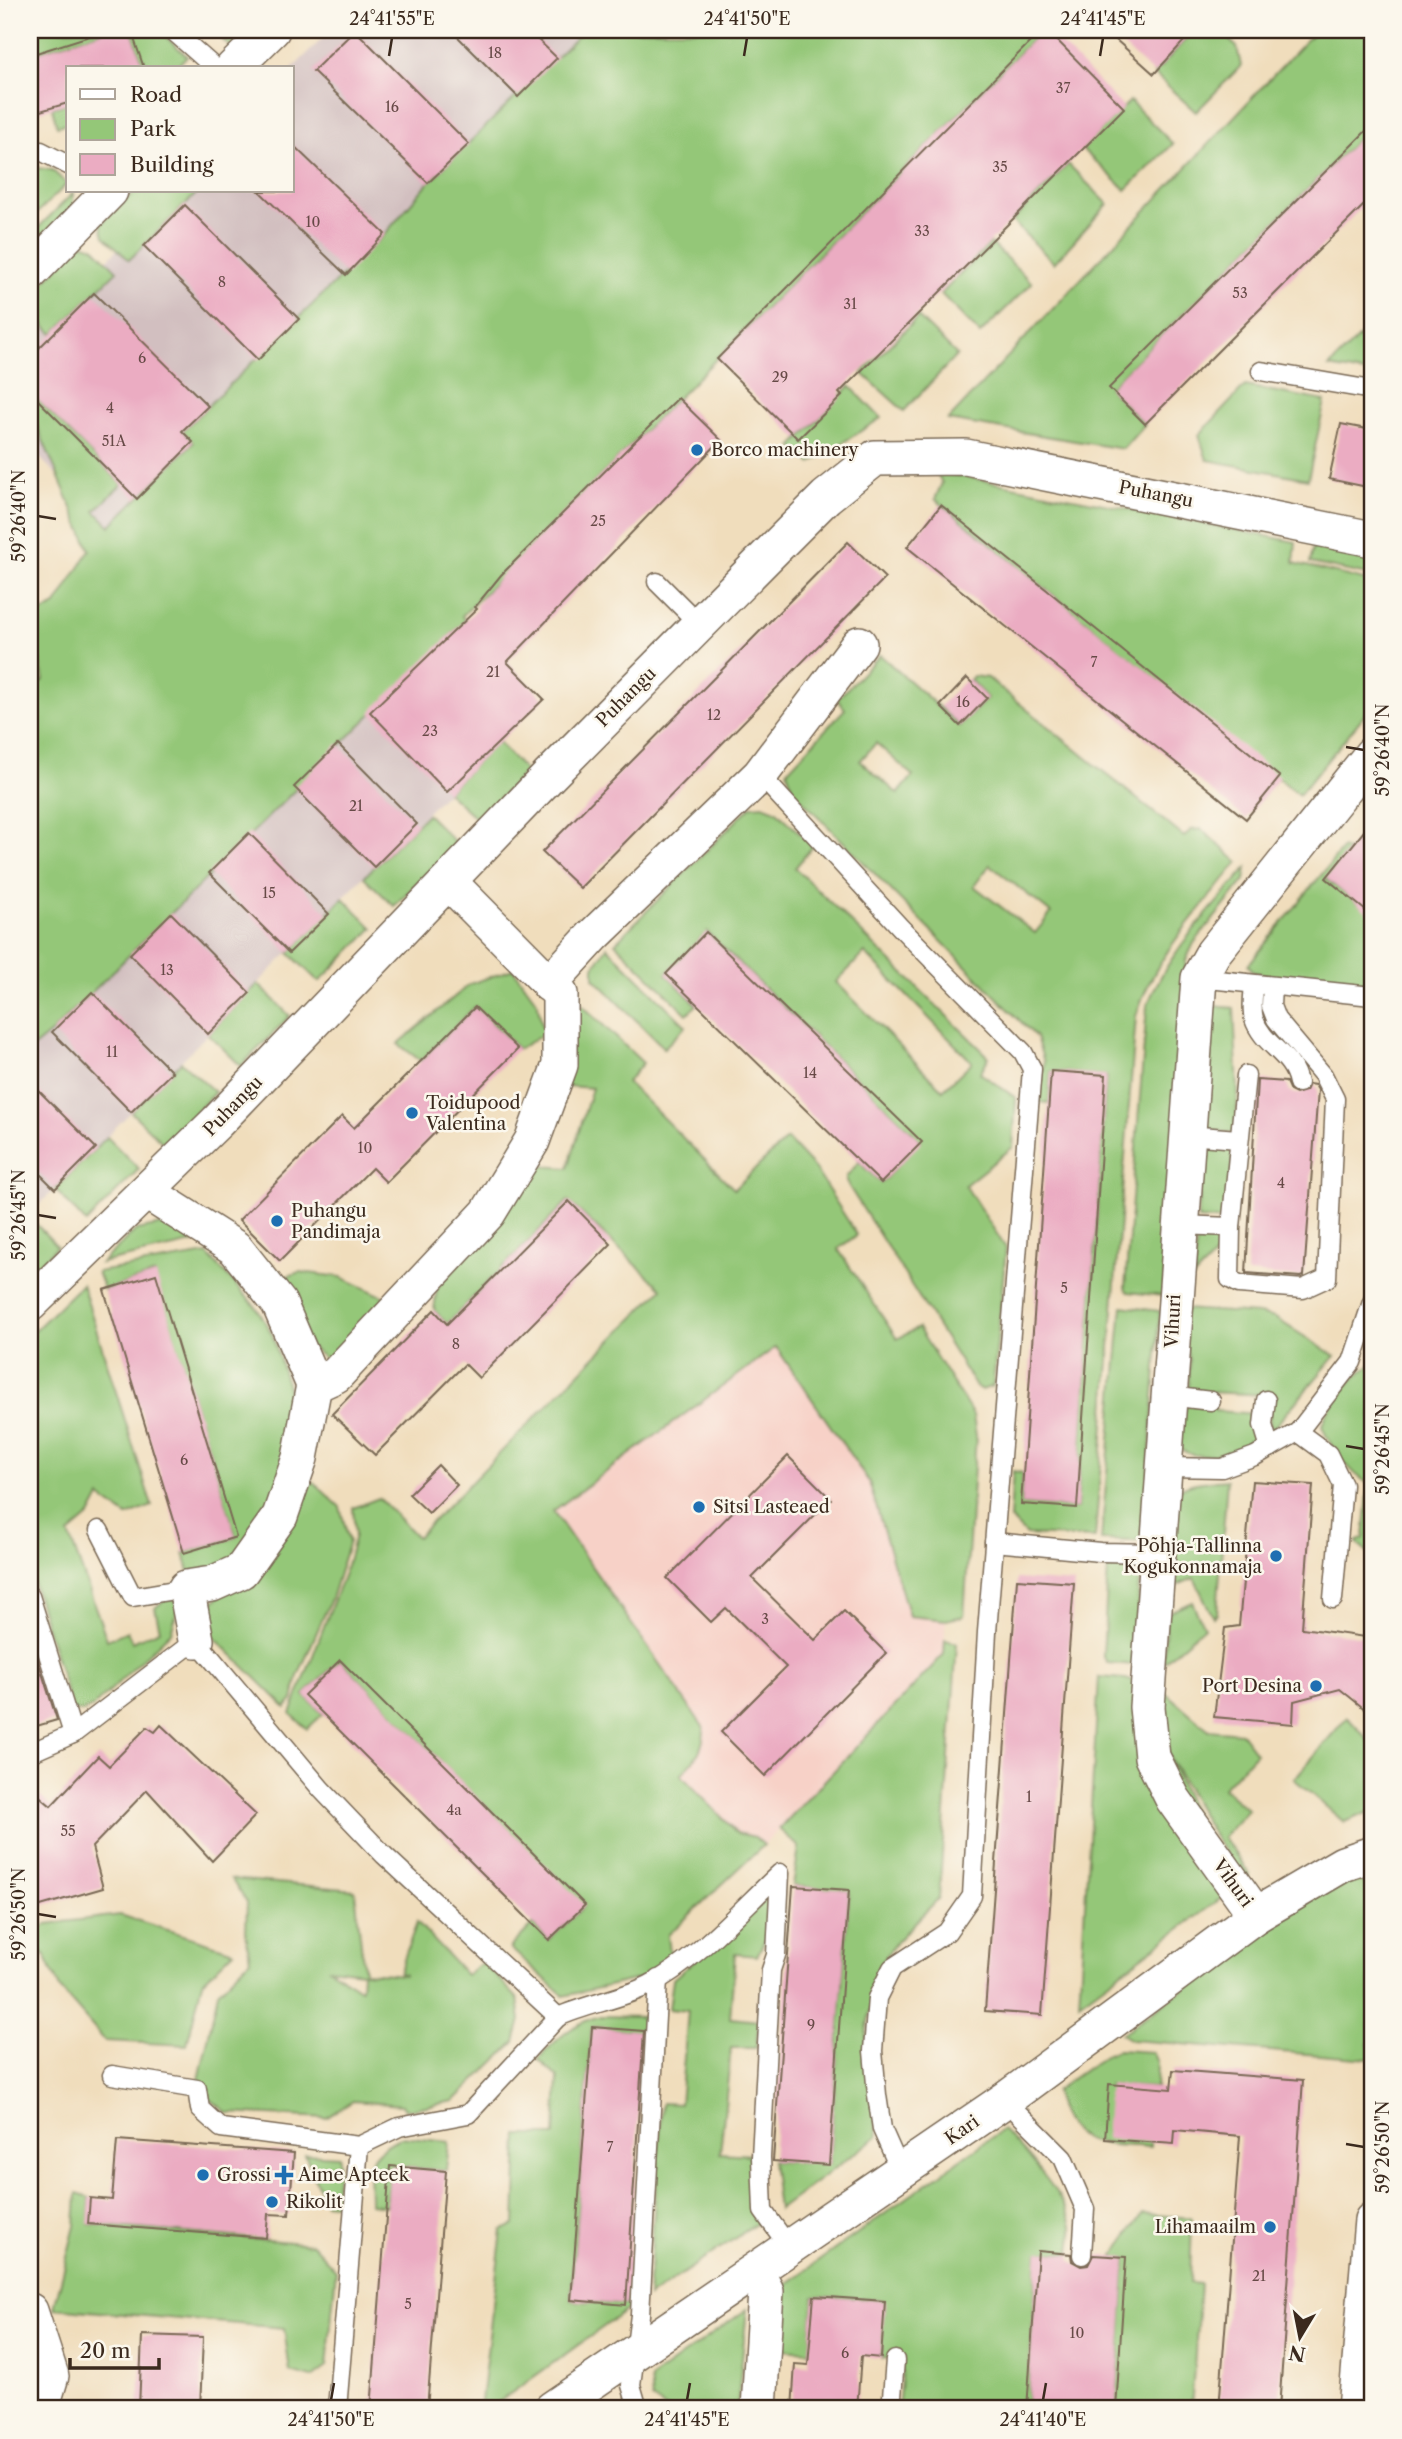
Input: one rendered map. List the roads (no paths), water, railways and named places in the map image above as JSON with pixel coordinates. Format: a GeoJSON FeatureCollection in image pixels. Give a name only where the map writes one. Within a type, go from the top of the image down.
{"type":"FeatureCollection","features":[{"type":"Feature","properties":{"kind":"street"},"geometry":{"type":"LineString","coordinates":[[235,66],[272,30]]}},
{"type":"Feature","properties":{"kind":"street"},"geometry":{"type":"LineString","coordinates":[[30,273],[104,193]]}},
{"type":"Feature","properties":{"kind":"street","name":"Puhangu"},"geometry":{"type":"LineString","coordinates":[[30,1304],[147,1192],[699,624],[826,497],[875,458],[966,457],[1372,538]]}},
{"type":"Feature","properties":{"kind":"street"},"geometry":{"type":"LineString","coordinates":[[550,984],[594,935],[760,775],[859,644]]}},
{"type":"Feature","properties":{"kind":"street","name":"Vihuri"},"geometry":{"type":"LineString","coordinates":[[1256,1914],[1173,1799],[1152,1757],[1147,1707],[1199,978],[1213,953],[1372,754]]}},
{"type":"Feature","properties":{"kind":"street"},"geometry":{"type":"LineString","coordinates":[[314,1385],[336,1375],[488,1213],[532,1141],[560,1065],[560,994],[449,882]]}},
{"type":"Feature","properties":{"kind":"street"},"geometry":{"type":"LineString","coordinates":[[147,1192],[235,1248],[279,1303],[314,1385],[300,1458],[280,1516],[241,1571],[212,1584],[186,1588],[196,1640]]}},
{"type":"Feature","properties":{"kind":"street","name":"Kari"},"geometry":{"type":"LineString","coordinates":[[552,2409],[1005,2100],[1256,1914],[1343,1864],[1372,1854]]}},
{"type":"Feature","properties":{"kind":"street"},"geometry":{"type":"LineString","coordinates":[[1356,2409],[1372,2220]]}},
{"type":"Feature","properties":{"kind":"street"},"geometry":{"type":"LineString","coordinates":[[756,2271],[766,2291],[759,2409]]}},
{"type":"Feature","properties":{"kind":"street"},"geometry":{"type":"LineString","coordinates":[[30,2311],[51,2376],[41,2409]]}},
{"type":"Feature","properties":{"kind":"lane"},"geometry":{"type":"LineString","coordinates":[[172,30],[213,66]]}},
{"type":"Feature","properties":{"kind":"lane"},"geometry":{"type":"LineString","coordinates":[[30,154],[41,151],[66,164]]}},
{"type":"Feature","properties":{"kind":"lane"},"geometry":{"type":"LineString","coordinates":[[1261,370],[1372,390]]}},
{"type":"Feature","properties":{"kind":"lane"},"geometry":{"type":"LineString","coordinates":[[657,582],[699,624]]}},
{"type":"Feature","properties":{"kind":"lane"},"geometry":{"type":"LineString","coordinates":[[760,775],[901,928],[1023,1052],[1032,1069],[994,1542],[972,1896],[947,1932],[892,1968],[877,1998],[873,2051],[877,2095],[882,2129],[901,2172]]}},
{"type":"Feature","properties":{"kind":"lane"},"geometry":{"type":"LineString","coordinates":[[1199,978],[1372,996]]}},
{"type":"Feature","properties":{"kind":"lane"},"geometry":{"type":"LineString","coordinates":[[1263,986],[1253,1016],[1260,1033],[1291,1064],[1298,1083]]}},
{"type":"Feature","properties":{"kind":"lane"},"geometry":{"type":"LineString","coordinates":[[1246,1075],[1231,1227],[1230,1279],[1239,1284],[1303,1289],[1327,1278],[1335,1099],[1323,1075],[1276,1019],[1263,986]]}},
{"type":"Feature","properties":{"kind":"lane"},"geometry":{"type":"LineString","coordinates":[[1187,1135],[1238,1139]]}},
{"type":"Feature","properties":{"kind":"lane"},"geometry":{"type":"LineString","coordinates":[[1180,1225],[1231,1227]]}},
{"type":"Feature","properties":{"kind":"lane"},"geometry":{"type":"LineString","coordinates":[[1166,1467],[1222,1468],[1298,1433],[1352,1362],[1372,1301]]}},
{"type":"Feature","properties":{"kind":"lane"},"geometry":{"type":"LineString","coordinates":[[1169,1396],[1211,1401]]}},
{"type":"Feature","properties":{"kind":"lane"},"geometry":{"type":"LineString","coordinates":[[1266,1400],[1264,1425],[1270,1448]]}},
{"type":"Feature","properties":{"kind":"lane"},"geometry":{"type":"LineString","coordinates":[[1298,1433],[1328,1454],[1343,1485],[1333,1599]]}},
{"type":"Feature","properties":{"kind":"lane"},"geometry":{"type":"LineString","coordinates":[[99,1530],[133,1597],[186,1588]]}},
{"type":"Feature","properties":{"kind":"lane"},"geometry":{"type":"LineString","coordinates":[[994,1542],[1101,1552],[1156,1553]]}},
{"type":"Feature","properties":{"kind":"lane"},"geometry":{"type":"LineString","coordinates":[[30,1596],[73,1734]]}},
{"type":"Feature","properties":{"kind":"lane"},"geometry":{"type":"LineString","coordinates":[[30,1753],[73,1734],[196,1640],[321,1789],[384,1855],[558,2017]]}},
{"type":"Feature","properties":{"kind":"lane"},"geometry":{"type":"LineString","coordinates":[[112,2075],[197,2089],[200,2109],[221,2129],[359,2146],[399,2127],[468,2114],[558,2017],[658,1979],[680,1965],[780,1873],[776,1955],[771,1970],[761,2157],[764,2211],[790,2248]]}},
{"type":"Feature","properties":{"kind":"lane"},"geometry":{"type":"LineString","coordinates":[[638,2409],[631,2385],[640,2315],[658,1979]]}},
{"type":"Feature","properties":{"kind":"lane"},"geometry":{"type":"LineString","coordinates":[[1005,2100],[1063,2158],[1085,2209],[1082,2255]]}},
{"type":"Feature","properties":{"kind":"lane"},"geometry":{"type":"LineString","coordinates":[[337,2409],[359,2146]]}},
{"type":"Feature","properties":{"kind":"lane"},"geometry":{"type":"LineString","coordinates":[[891,2409],[895,2360]]}},
{"type":"Feature","properties":{"kind":"place","name":"Borco machinery"},"geometry":{"type":"Point","coordinates":[697,450]}},
{"type":"Feature","properties":{"kind":"place","name":"Toidupood Valentina"},"geometry":{"type":"Point","coordinates":[412,1113]}},
{"type":"Feature","properties":{"kind":"place","name":"Puhangu Pandimaja"},"geometry":{"type":"Point","coordinates":[277,1221]}},
{"type":"Feature","properties":{"kind":"place","name":"Sitsi Lasteaed"},"geometry":{"type":"Point","coordinates":[699,1507]}},
{"type":"Feature","properties":{"kind":"place","name":"Põhja-Tallinna Kogukonnamaja"},"geometry":{"type":"Point","coordinates":[1276,1556]}},
{"type":"Feature","properties":{"kind":"place","name":"Port Desina"},"geometry":{"type":"Point","coordinates":[1316,1686]}},
{"type":"Feature","properties":{"kind":"place","name":"Grossi"},"geometry":{"type":"Point","coordinates":[203,2175]}},
{"type":"Feature","properties":{"kind":"place","name":"Aime Apteek"},"geometry":{"type":"Point","coordinates":[284,2175]}},
{"type":"Feature","properties":{"kind":"place","name":"Rikolit"},"geometry":{"type":"Point","coordinates":[272,2202]}},
{"type":"Feature","properties":{"kind":"place","name":"Lihamaailm"},"geometry":{"type":"Point","coordinates":[1270,2227]}}]}
